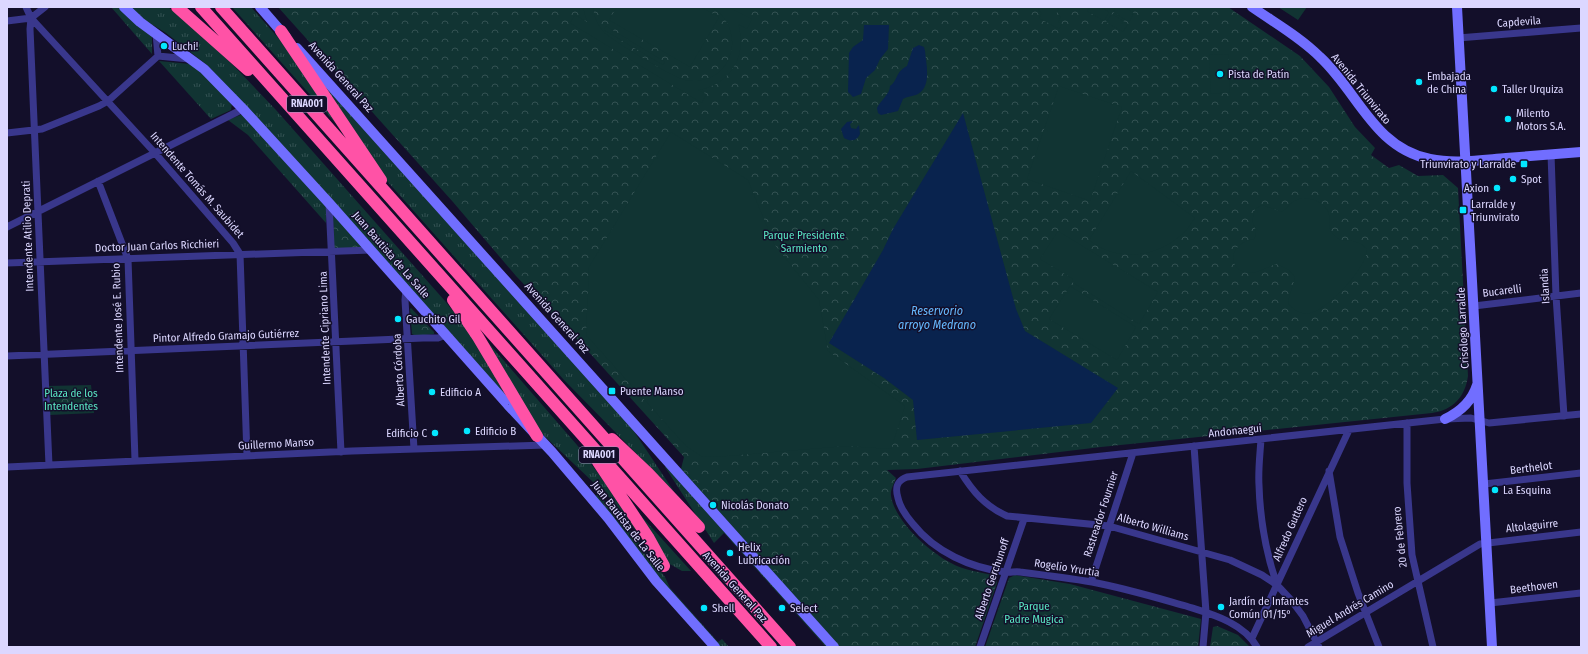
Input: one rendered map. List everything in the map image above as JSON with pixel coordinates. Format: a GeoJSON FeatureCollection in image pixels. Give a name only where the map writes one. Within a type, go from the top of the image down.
{"type":"FeatureCollection","features":[{"type":"Feature","properties":{"kind":"highway"},"geometry":{"type":"LineString","coordinates":[[177,7],[291,108]]}},
{"type":"Feature","properties":{"kind":"highway","name":"Avenida General Paz"},"geometry":{"type":"LineString","coordinates":[[201,7],[771,647]]}},
{"type":"Feature","properties":{"kind":"highway","name":"Avenida General Paz"},"geometry":{"type":"LineString","coordinates":[[221,7],[790,647]]}},
{"type":"Feature","properties":{"kind":"highway"},"geometry":{"type":"LineString","coordinates":[[281,31],[378,174],[393,202]]}},
{"type":"Feature","properties":{"kind":"highway"},"geometry":{"type":"LineString","coordinates":[[428,262],[478,337],[537,436]]}},
{"type":"Feature","properties":{"kind":"highway"},"geometry":{"type":"LineString","coordinates":[[589,421],[628,452],[699,527]]}},
{"type":"Feature","properties":{"kind":"highway"},"geometry":{"type":"LineString","coordinates":[[582,435],[648,537],[664,566]]}},
{"type":"Feature","properties":{"kind":"street","name":"Intendente Atilio Deprati"},"geometry":{"type":"LineString","coordinates":[[26,7],[31,18],[30,29],[34,131],[39,211],[39,262],[49,465]]}},
{"type":"Feature","properties":{"kind":"street"},"geometry":{"type":"LineString","coordinates":[[7,21],[31,18],[45,7]]}},
{"type":"Feature","properties":{"kind":"street","name":"Juan Bautista de La Salle"},"geometry":{"type":"LineString","coordinates":[[124,7],[134,18],[193,60],[213,77],[243,109],[546,445],[608,518],[656,581],[715,647]]}},
{"type":"Feature","properties":{"kind":"street","name":"Avenida General Paz"},"geometry":{"type":"LineString","coordinates":[[260,7],[834,647]]}},
{"type":"Feature","properties":{"kind":"street","name":"Avenida Triunvirato"},"geometry":{"type":"LineString","coordinates":[[1252,7],[1288,31],[1320,57],[1377,129],[1391,142],[1410,153],[1430,159],[1466,162],[1581,152]]}},
{"type":"Feature","properties":{"kind":"street","name":"Crisólogo Larralde"},"geometry":{"type":"LineString","coordinates":[[1457,7],[1492,647]]}},
{"type":"Feature","properties":{"kind":"street","name":"Intendente Tomás M. Saubidet"},"geometry":{"type":"LineString","coordinates":[[31,18],[156,153],[233,243],[240,254],[247,456]]}},
{"type":"Feature","properties":{"kind":"street","name":"Capdevila"},"geometry":{"type":"LineString","coordinates":[[1458,38],[1581,28]]}},
{"type":"Feature","properties":{"kind":"street"},"geometry":{"type":"LineString","coordinates":[[156,34],[158,56]]}},
{"type":"Feature","properties":{"kind":"street"},"geometry":{"type":"LineString","coordinates":[[7,132],[34,131],[99,106],[108,101],[158,56],[193,60]]}},
{"type":"Feature","properties":{"kind":"street"},"geometry":{"type":"LineString","coordinates":[[7,227],[243,109]]}},
{"type":"Feature","properties":{"kind":"street","name":"Islandia"},"geometry":{"type":"LineString","coordinates":[[1550,154],[1556,296],[1564,416]]}},
{"type":"Feature","properties":{"kind":"street","name":"Intendente José E. Rubio"},"geometry":{"type":"LineString","coordinates":[[98,181],[128,258],[135,460]]}},
{"type":"Feature","properties":{"kind":"street","name":"Intendente Cipriano Lima"},"geometry":{"type":"LineString","coordinates":[[329,203],[341,452]]}},
{"type":"Feature","properties":{"kind":"street","name":"Doctor Juan Carlos Ricchieri"},"geometry":{"type":"LineString","coordinates":[[7,263],[371,250]]}},
{"type":"Feature","properties":{"kind":"street","name":"Alberto Córdoba"},"geometry":{"type":"LineString","coordinates":[[406,289],[405,300],[414,449]]}},
{"type":"Feature","properties":{"kind":"street","name":"Bucarelli"},"geometry":{"type":"LineString","coordinates":[[1474,306],[1581,293]]}},
{"type":"Feature","properties":{"kind":"street","name":"Pintor Alfredo Gramajo Gutiérrez"},"geometry":{"type":"LineString","coordinates":[[7,356],[438,338],[446,335]]}},
{"type":"Feature","properties":{"kind":"street"},"geometry":{"type":"LineString","coordinates":[[1445,419],[1457,413],[1467,403],[1478,381]]}},
{"type":"Feature","properties":{"kind":"street","name":"Andonaegui"},"geometry":{"type":"LineString","coordinates":[[896,488],[900,480],[907,477],[960,471],[1445,419],[1471,418],[1489,423],[1581,414]]}},
{"type":"Feature","properties":{"kind":"street","name":"20 de Febrero"},"geometry":{"type":"LineString","coordinates":[[1408,423],[1408,515],[1412,555],[1433,647]]}},
{"type":"Feature","properties":{"kind":"street","name":"Alfredo Guttero"},"geometry":{"type":"LineString","coordinates":[[1252,638],[1329,470],[1349,430]]}},
{"type":"Feature","properties":{"kind":"street"},"geometry":{"type":"LineString","coordinates":[[1261,439],[1258,485],[1261,516],[1270,566],[1277,585]]}},
{"type":"Feature","properties":{"kind":"street","name":"Guillermo Manso"},"geometry":{"type":"LineString","coordinates":[[7,467],[135,460],[546,445]]}},
{"type":"Feature","properties":{"kind":"street"},"geometry":{"type":"LineString","coordinates":[[1194,446],[1206,612],[1203,647]]}},
{"type":"Feature","properties":{"kind":"street","name":"Rastreador Fournier"},"geometry":{"type":"LineString","coordinates":[[1091,582],[1133,453]]}},
{"type":"Feature","properties":{"kind":"street"},"geometry":{"type":"LineString","coordinates":[[1329,470],[1340,537],[1358,593],[1379,647]]}},
{"type":"Feature","properties":{"kind":"street","name":"Alberto Williams"},"geometry":{"type":"LineString","coordinates":[[960,471],[974,492],[989,507],[1007,516],[1109,526],[1230,560],[1262,575],[1277,585],[1292,600],[1319,645]]}},
{"type":"Feature","properties":{"kind":"street","name":"Berthelot"},"geometry":{"type":"LineString","coordinates":[[1484,484],[1581,473]]}},
{"type":"Feature","properties":{"kind":"street","name":"Rogelio Yrurtia"},"geometry":{"type":"LineString","coordinates":[[896,488],[898,500],[903,510],[922,535],[957,559],[980,567],[1007,573],[1015,571],[1122,588],[1206,612],[1242,629],[1252,638],[1257,647]]}},
{"type":"Feature","properties":{"kind":"street","name":"Alberto Gerchunoff"},"geometry":{"type":"LineString","coordinates":[[980,647],[1007,573],[1024,518]]}},
{"type":"Feature","properties":{"kind":"street","name":"Altolaguirre"},"geometry":{"type":"LineString","coordinates":[[1486,542],[1581,532]]}},
{"type":"Feature","properties":{"kind":"street","name":"Miguel Andrés Camino"},"geometry":{"type":"LineString","coordinates":[[1308,647],[1319,645],[1366,612],[1474,547],[1486,542]]}},
{"type":"Feature","properties":{"kind":"street","name":"Beethoven"},"geometry":{"type":"LineString","coordinates":[[1490,603],[1581,593]]}},
{"type":"Feature","properties":{"kind":"green space"},"geometry":{"type":"Polygon","coordinates":[[[111,7],[118,7],[152,36],[152,54],[111,7]]]}},
{"type":"Feature","properties":{"kind":"green space"},"geometry":{"type":"Polygon","coordinates":[[[128,7],[168,7],[193,27],[235,67],[276,110],[445,301],[473,336],[514,406],[207,65],[166,33],[140,17],[128,7]]]}},
{"type":"Feature","properties":{"kind":"green space"},"geometry":{"type":"Polygon","coordinates":[[[232,7],[251,7],[281,41],[338,126],[232,7]]]}},
{"type":"Feature","properties":{"kind":"green space","name":"Parque Presidente Sarmiento"},"geometry":{"type":"Polygon","coordinates":[[[278,7],[1228,7],[1300,56],[1329,87],[1355,127],[1375,148],[1371,155],[1389,168],[1399,165],[1418,176],[1443,175],[1458,188],[1468,376],[1464,390],[1452,406],[1432,413],[1101,447],[917,469],[887,470],[896,478],[891,494],[894,506],[914,535],[923,544],[942,558],[972,571],[995,576],[997,583],[975,647],[840,647],[681,469],[684,457],[587,350],[516,276],[453,202],[278,7]]]}},
{"type":"Feature","properties":{"kind":"green space"},"geometry":{"type":"Polygon","coordinates":[[[583,7],[593,7],[599,26],[618,43],[666,71],[684,80],[691,81],[697,81],[710,77],[721,71],[728,61],[732,50],[732,38],[729,26],[722,16],[712,7],[728,7],[752,19],[747,29],[738,24],[740,47],[734,67],[719,82],[698,90],[706,94],[702,103],[570,23],[575,15],[587,22],[583,7]]]}},
{"type":"Feature","properties":{"kind":"green space"},"geometry":{"type":"Polygon","coordinates":[[[617,7],[701,7],[719,17],[690,67],[609,20],[617,7]]]}},
{"type":"Feature","properties":{"kind":"green space"},"geometry":{"type":"Polygon","coordinates":[[[1039,7],[1056,7],[1059,9],[1056,14],[1061,17],[1058,22],[1062,24],[1059,29],[1039,18],[1042,13],[1038,10],[1039,7]]]}},
{"type":"Feature","properties":{"kind":"green space"},"geometry":{"type":"Polygon","coordinates":[[[1090,7],[1101,7],[1109,12],[1104,21],[1087,11],[1090,7]]]}},
{"type":"Feature","properties":{"kind":"green space"},"geometry":{"type":"Polygon","coordinates":[[[1116,7],[1124,7],[1134,13],[1129,22],[1113,12],[1116,7]]]}},
{"type":"Feature","properties":{"kind":"green space"},"geometry":{"type":"Polygon","coordinates":[[[1278,7],[1307,7],[1298,20],[1278,7]]]}},
{"type":"Feature","properties":{"kind":"green space"},"geometry":{"type":"Polygon","coordinates":[[[1112,14],[1128,24],[1123,32],[1106,22],[1112,14]]]}},
{"type":"Feature","properties":{"kind":"green space"},"geometry":{"type":"Polygon","coordinates":[[[606,26],[665,62],[663,65],[604,30],[606,26]]]}},
{"type":"Feature","properties":{"kind":"green space","name":"Pista de Patín"},"geometry":{"type":"Polygon","coordinates":[[[1228,54],[1230,92],[1211,94],[1209,55],[1228,54]]]}},
{"type":"Feature","properties":{"kind":"green space"},"geometry":{"type":"Polygon","coordinates":[[[159,61],[190,64],[198,68],[232,103],[231,110],[211,119],[159,61]]]}},
{"type":"Feature","properties":{"kind":"green space"},"geometry":{"type":"Polygon","coordinates":[[[327,86],[629,424],[675,493],[564,380],[387,181],[325,87],[327,86]]]}},
{"type":"Feature","properties":{"kind":"green space"},"geometry":{"type":"Polygon","coordinates":[[[1059,86],[1122,107],[1090,201],[1027,179],[1059,86]]]}},
{"type":"Feature","properties":{"kind":"green space"},"geometry":{"type":"Polygon","coordinates":[[[243,114],[327,207],[326,223],[248,135],[228,120],[243,114]]]}},
{"type":"Feature","properties":{"kind":"green space"},"geometry":{"type":"Polygon","coordinates":[[[671,132],[748,180],[774,244],[819,300],[828,351],[905,406],[891,449],[846,446],[715,457],[701,456],[686,446],[586,335],[589,267],[671,132]]]}},
{"type":"Feature","properties":{"kind":"green space"},"geometry":{"type":"Polygon","coordinates":[[[1131,171],[1195,218],[1185,231],[1171,243],[1160,249],[1136,254],[1111,252],[1089,240],[1131,171]]]}},
{"type":"Feature","properties":{"kind":"green space"},"geometry":{"type":"Polygon","coordinates":[[[1302,198],[1314,200],[1325,207],[1329,215],[1330,229],[1336,237],[1357,242],[1367,249],[1366,257],[1361,266],[1346,286],[1327,304],[1310,313],[1298,312],[1288,304],[1295,277],[1289,270],[1277,264],[1260,271],[1250,273],[1237,268],[1233,258],[1238,246],[1254,239],[1256,230],[1252,221],[1255,209],[1262,205],[1282,212],[1294,201],[1302,198]]]}},
{"type":"Feature","properties":{"kind":"green space"},"geometry":{"type":"Polygon","coordinates":[[[336,215],[364,247],[334,249],[333,216],[336,215]]]}},
{"type":"Feature","properties":{"kind":"green space"},"geometry":{"type":"Polygon","coordinates":[[[1058,231],[1158,292],[1139,324],[1072,282],[1073,279],[1040,259],[1058,231]]]}},
{"type":"Feature","properties":{"kind":"green space"},"geometry":{"type":"Polygon","coordinates":[[[1070,286],[1136,327],[1117,360],[1049,319],[1070,286]]]}},
{"type":"Feature","properties":{"kind":"green space"},"geometry":{"type":"Polygon","coordinates":[[[411,308],[434,332],[434,334],[416,336],[412,334],[411,308]]]}},
{"type":"Feature","properties":{"kind":"green space"},"geometry":{"type":"Polygon","coordinates":[[[486,340],[577,445],[612,492],[644,541],[612,500],[536,428],[486,340]]]}},
{"type":"Feature","properties":{"kind":"green space","name":"Plaza de los Intendentes"},"geometry":{"type":"Polygon","coordinates":[[[91,385],[94,413],[49,415],[48,386],[91,385]]]}},
{"type":"Feature","properties":{"kind":"green space"},"geometry":{"type":"Polygon","coordinates":[[[667,466],[829,647],[826,647],[724,533],[714,543],[665,467],[667,466]]]}},
{"type":"Feature","properties":{"kind":"green space"},"geometry":{"type":"Polygon","coordinates":[[[598,494],[620,517],[665,577],[670,588],[718,642],[722,639],[729,647],[720,647],[656,576],[594,497],[598,494]]]}},
{"type":"Feature","properties":{"kind":"green space"},"geometry":{"type":"Polygon","coordinates":[[[634,508],[691,571],[682,571],[668,563],[634,508]]]}},
{"type":"Feature","properties":{"kind":"green space","name":"Parque Padre Mugica"},"geometry":{"type":"Polygon","coordinates":[[[1015,575],[1070,584],[1201,619],[1198,647],[985,647],[1009,578],[1015,575]]]}},
{"type":"Feature","properties":{"kind":"green space"},"geometry":{"type":"Polygon","coordinates":[[[1217,626],[1238,635],[1250,647],[1210,647],[1213,627],[1217,626]]]}},
{"type":"Feature","properties":{"kind":"water"},"geometry":{"type":"Polygon","coordinates":[[[864,25],[889,25],[888,49],[880,59],[875,70],[866,78],[861,94],[853,97],[848,92],[849,53],[853,47],[863,40],[864,25]]]}},
{"type":"Feature","properties":{"kind":"water"},"geometry":{"type":"Polygon","coordinates":[[[919,45],[924,47],[925,51],[927,80],[925,86],[918,94],[903,99],[898,111],[881,115],[878,113],[877,108],[900,71],[907,66],[913,48],[919,45]]]}},
{"type":"Feature","properties":{"kind":"water","name":"Reservorio arroyo Medrano"},"geometry":{"type":"Polygon","coordinates":[[[963,113],[1016,309],[1025,331],[1118,388],[1091,423],[917,440],[913,400],[884,378],[829,343],[883,250],[893,229],[963,113]]]}},
{"type":"Feature","properties":{"kind":"water"},"geometry":{"type":"Polygon","coordinates":[[[853,121],[850,124],[851,128],[856,129],[859,125],[860,134],[854,140],[849,140],[844,138],[841,129],[847,122],[853,121]]]}},
{"type":"Feature","properties":{"kind":"place","name":"Luchi!"},"geometry":{"type":"Point","coordinates":[164,46]}},
{"type":"Feature","properties":{"kind":"place","name":"Pista de Patín"},"geometry":{"type":"Point","coordinates":[1220,74]}},
{"type":"Feature","properties":{"kind":"place","name":"Embajada de China"},"geometry":{"type":"Point","coordinates":[1419,82]}},
{"type":"Feature","properties":{"kind":"place","name":"Taller Urquiza"},"geometry":{"type":"Point","coordinates":[1494,89]}},
{"type":"Feature","properties":{"kind":"place","name":"Milento Motors S.A."},"geometry":{"type":"Point","coordinates":[1508,119]}},
{"type":"Feature","properties":{"kind":"place","name":"Triunvirato y Larralde"},"geometry":{"type":"Point","coordinates":[1524,164]}},
{"type":"Feature","properties":{"kind":"place","name":"Spot"},"geometry":{"type":"Point","coordinates":[1513,179]}},
{"type":"Feature","properties":{"kind":"place","name":"Axion"},"geometry":{"type":"Point","coordinates":[1497,188]}},
{"type":"Feature","properties":{"kind":"place","name":"Larralde y Triunvirato"},"geometry":{"type":"Point","coordinates":[1463,210]}},
{"type":"Feature","properties":{"kind":"place","name":"Gauchito Gil"},"geometry":{"type":"Point","coordinates":[398,319]}},
{"type":"Feature","properties":{"kind":"place","name":"Puente Manso"},"geometry":{"type":"Point","coordinates":[612,391]}},
{"type":"Feature","properties":{"kind":"place","name":"Edificio A"},"geometry":{"type":"Point","coordinates":[432,392]}},
{"type":"Feature","properties":{"kind":"place","name":"Edificio B"},"geometry":{"type":"Point","coordinates":[467,431]}},
{"type":"Feature","properties":{"kind":"place","name":"Edificio C"},"geometry":{"type":"Point","coordinates":[435,433]}},
{"type":"Feature","properties":{"kind":"place","name":"La Esquina"},"geometry":{"type":"Point","coordinates":[1495,490]}},
{"type":"Feature","properties":{"kind":"place","name":"Nicolás Donato"},"geometry":{"type":"Point","coordinates":[713,505]}},
{"type":"Feature","properties":{"kind":"place","name":"Helix Lubricación"},"geometry":{"type":"Point","coordinates":[730,553]}},
{"type":"Feature","properties":{"kind":"place","name":"Jardín de Infantes Común 01/15°"},"geometry":{"type":"Point","coordinates":[1221,607]}},
{"type":"Feature","properties":{"kind":"place","name":"Shell"},"geometry":{"type":"Point","coordinates":[704,608]}},
{"type":"Feature","properties":{"kind":"place","name":"Select"},"geometry":{"type":"Point","coordinates":[782,608]}}]}
